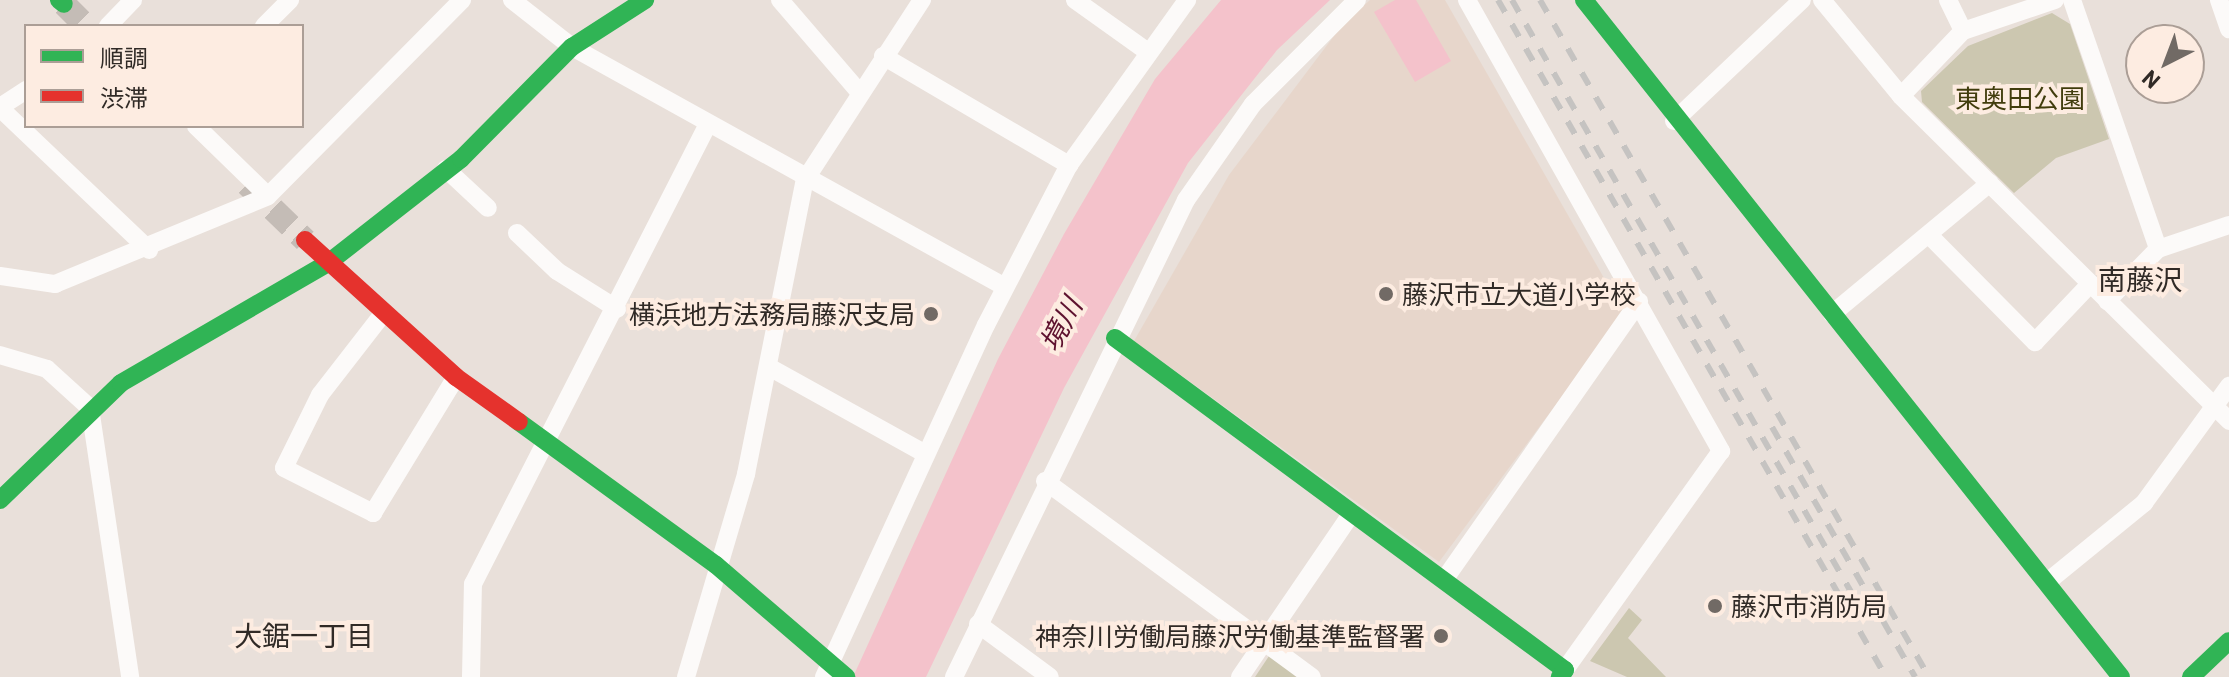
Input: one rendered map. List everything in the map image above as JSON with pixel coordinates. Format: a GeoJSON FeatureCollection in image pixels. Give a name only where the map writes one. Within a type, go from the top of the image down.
{"type":"FeatureCollection","features":[{"type":"Feature","properties":{"kind":"main road"},"geometry":{"type":"LineString","coordinates":[[0,500],[47,462],[90,408],[164,353],[328,263],[446,169],[572,47],[645,0]]}},
{"type":"Feature","properties":{"kind":"main road"},"geometry":{"type":"LineString","coordinates":[[1584,0],[1674,121],[2121,677]]}},
{"type":"Feature","properties":{"kind":"main road"},"geometry":{"type":"LineString","coordinates":[[305,240],[382,315],[456,377],[547,446],[716,565],[835,671]]}},
{"type":"Feature","properties":{"kind":"main road"},"geometry":{"type":"LineString","coordinates":[[1115,338],[1444,580],[1563,673]]}},
{"type":"Feature","properties":{"kind":"main road"},"geometry":{"type":"LineString","coordinates":[[2191,677],[2229,641]]}},
{"type":"Feature","properties":{"kind":"street"},"geometry":{"type":"LineString","coordinates":[[110,24],[133,0]]}},
{"type":"Feature","properties":{"kind":"street"},"geometry":{"type":"LineString","coordinates":[[266,24],[290,0]]}},
{"type":"Feature","properties":{"kind":"street"},"geometry":{"type":"LineString","coordinates":[[0,276],[55,284],[149,250],[268,196],[462,0]]}},
{"type":"Feature","properties":{"kind":"street"},"geometry":{"type":"LineString","coordinates":[[512,0],[572,47],[805,180],[1005,287]]}},
{"type":"Feature","properties":{"kind":"street"},"geometry":{"type":"LineString","coordinates":[[780,0],[860,93]]}},
{"type":"Feature","properties":{"kind":"street"},"geometry":{"type":"LineString","coordinates":[[686,677],[769,367],[805,180],[922,0]]}},
{"type":"Feature","properties":{"kind":"street"},"geometry":{"type":"LineString","coordinates":[[1075,0],[1145,50]]}},
{"type":"Feature","properties":{"kind":"street"},"geometry":{"type":"LineString","coordinates":[[835,671],[926,454],[1005,287],[1069,165],[1145,50],[1187,0]]}},
{"type":"Feature","properties":{"kind":"street"},"geometry":{"type":"LineString","coordinates":[[954,677],[1115,338],[1226,139],[1357,0]]}},
{"type":"Feature","properties":{"kind":"street"},"geometry":{"type":"LineString","coordinates":[[1467,0],[1721,451],[1563,673]]}},
{"type":"Feature","properties":{"kind":"street"},"geometry":{"type":"LineString","coordinates":[[1674,121],[1802,0]]}},
{"type":"Feature","properties":{"kind":"street"},"geometry":{"type":"LineString","coordinates":[[1822,0],[1901,96],[2229,421]]}},
{"type":"Feature","properties":{"kind":"street"},"geometry":{"type":"LineString","coordinates":[[1948,0],[1963,31]]}},
{"type":"Feature","properties":{"kind":"street"},"geometry":{"type":"LineString","coordinates":[[1901,96],[1963,31],[2055,0]]}},
{"type":"Feature","properties":{"kind":"street"},"geometry":{"type":"LineString","coordinates":[[2072,0],[2158,249]]}},
{"type":"Feature","properties":{"kind":"street"},"geometry":{"type":"LineString","coordinates":[[2219,0],[2229,29]]}},
{"type":"Feature","properties":{"kind":"street"},"geometry":{"type":"LineString","coordinates":[[883,56],[1069,165]]}},
{"type":"Feature","properties":{"kind":"street"},"geometry":{"type":"LineString","coordinates":[[24,91],[0,108],[149,250]]}},
{"type":"Feature","properties":{"kind":"street"},"geometry":{"type":"LineString","coordinates":[[471,677],[473,584],[617,309],[708,124]]}},
{"type":"Feature","properties":{"kind":"street"},"geometry":{"type":"LineString","coordinates":[[198,128],[268,196]]}},
{"type":"Feature","properties":{"kind":"street"},"geometry":{"type":"LineString","coordinates":[[446,169],[488,208]]}},
{"type":"Feature","properties":{"kind":"street"},"geometry":{"type":"LineString","coordinates":[[1832,314],[1931,237],[1990,183]]}},
{"type":"Feature","properties":{"kind":"street"},"geometry":{"type":"LineString","coordinates":[[2107,301],[2158,249],[2229,225]]}},
{"type":"Feature","properties":{"kind":"street"},"geometry":{"type":"LineString","coordinates":[[517,233],[557,271],[617,309]]}},
{"type":"Feature","properties":{"kind":"street"},"geometry":{"type":"LineString","coordinates":[[1931,237],[2035,342],[2090,284]]}},
{"type":"Feature","properties":{"kind":"street"},"geometry":{"type":"LineString","coordinates":[[1444,580],[1639,302]]}},
{"type":"Feature","properties":{"kind":"street"},"geometry":{"type":"LineString","coordinates":[[382,315],[320,395],[284,468],[373,513],[456,377]]}},
{"type":"Feature","properties":{"kind":"street"},"geometry":{"type":"LineString","coordinates":[[0,355],[47,369],[90,408],[130,677]]}},
{"type":"Feature","properties":{"kind":"street"},"geometry":{"type":"LineString","coordinates":[[769,367],[926,454]]}},
{"type":"Feature","properties":{"kind":"street"},"geometry":{"type":"LineString","coordinates":[[2046,583],[2144,503],[2212,404],[2229,386]]}},
{"type":"Feature","properties":{"kind":"street"},"geometry":{"type":"LineString","coordinates":[[1045,481],[1312,677]]}},
{"type":"Feature","properties":{"kind":"street"},"geometry":{"type":"LineString","coordinates":[[1240,677],[1352,513]]}},
{"type":"Feature","properties":{"kind":"street"},"geometry":{"type":"LineString","coordinates":[[978,624],[1050,677]]}},
{"type":"Feature","properties":{"kind":"shaded area","name":"藤沢市立大道小学校"},"geometry":{"type":"Polygon","coordinates":[[[1370,0],[1445,0],[1624,313],[1439,562],[1134,341],[1229,175],[1343,24],[1370,0]]]}},
{"type":"Feature","properties":{"kind":"green space","name":"東奥田公園"},"geometry":{"type":"Polygon","coordinates":[[[2052,13],[2070,24],[2109,139],[2056,158],[2014,193],[1922,102],[1921,91],[1968,46],[2052,13]]]}},
{"type":"Feature","properties":{"kind":"green space"},"geometry":{"type":"Polygon","coordinates":[[[1629,608],[1642,620],[1628,638],[1666,677],[1627,677],[1590,661],[1629,608]]]}},
{"type":"Feature","properties":{"kind":"green space"},"geometry":{"type":"Polygon","coordinates":[[[1275,647],[1317,677],[1255,677],[1275,647]]]}},
{"type":"Feature","properties":{"kind":"water","name":"境川"},"geometry":{"type":"Polygon","coordinates":[[[1221,0],[1330,0],[1277,50],[1188,163],[1064,388],[926,677],[853,677],[998,359],[1064,234],[1155,79],[1221,0]]]}},
{"type":"Feature","properties":{"kind":"water"},"geometry":{"type":"Polygon","coordinates":[[[1395,0],[1416,0],[1451,61],[1415,82],[1374,12],[1395,0]]]}},
{"type":"Feature","properties":{"kind":"tunnel"},"geometry":{"type":"LineString","coordinates":[[64,4],[84,24]]}},
{"type":"Feature","properties":{"kind":"tunnel"},"geometry":{"type":"LineString","coordinates":[[247,184],[305,240]]}},
{"type":"Feature","properties":{"kind":"railway"},"geometry":{"type":"LineString","coordinates":[[1498,0],[1886,677]]}},
{"type":"Feature","properties":{"kind":"railway"},"geometry":{"type":"LineString","coordinates":[[1512,0],[1866,618]]}},
{"type":"Feature","properties":{"kind":"railway"},"geometry":{"type":"LineString","coordinates":[[1540,0],[1929,677]]}},
{"type":"Feature","properties":{"kind":"railway"},"geometry":{"type":"LineString","coordinates":[[1772,427],[1915,677]]}},
{"type":"Feature","properties":{"kind":"traffic: fast"},"geometry":{"type":"LineString","coordinates":[[59,0],[64,4]]}},
{"type":"Feature","properties":{"kind":"traffic: fast"},"geometry":{"type":"LineString","coordinates":[[0,500],[121,383],[328,263],[461,159],[572,47],[645,0]]}},
{"type":"Feature","properties":{"kind":"traffic: fast"},"geometry":{"type":"LineString","coordinates":[[1584,0],[2121,677]]}},
{"type":"Feature","properties":{"kind":"traffic: fast"},"geometry":{"type":"LineString","coordinates":[[1115,338],[1565,670],[1560,677]]}},
{"type":"Feature","properties":{"kind":"traffic: fast"},"geometry":{"type":"LineString","coordinates":[[519,422],[716,565],[846,677]]}},
{"type":"Feature","properties":{"kind":"traffic: fast"},"geometry":{"type":"LineString","coordinates":[[2191,677],[2229,641]]}},
{"type":"Feature","properties":{"kind":"traffic: jam"},"geometry":{"type":"LineString","coordinates":[[305,240],[456,377],[519,422]]}},
{"type":"Feature","properties":{"kind":"place","name":"藤沢市立大道小学校"},"geometry":{"type":"Point","coordinates":[1386,294]}},
{"type":"Feature","properties":{"kind":"place","name":"横浜地方法務局藤沢支局"},"geometry":{"type":"Point","coordinates":[931,314]}},
{"type":"Feature","properties":{"kind":"place","name":"藤沢市消防局"},"geometry":{"type":"Point","coordinates":[1715,606]}},
{"type":"Feature","properties":{"kind":"place","name":"神奈川労働局藤沢労働基準監督署"},"geometry":{"type":"Point","coordinates":[1441,636]}},
{"type":"Feature","properties":{"kind":"district","name":"南藤沢"},"geometry":{"type":"Point","coordinates":[2140,279]}},
{"type":"Feature","properties":{"kind":"district","name":"大鋸一丁目"},"geometry":{"type":"Point","coordinates":[304,635]}}]}
